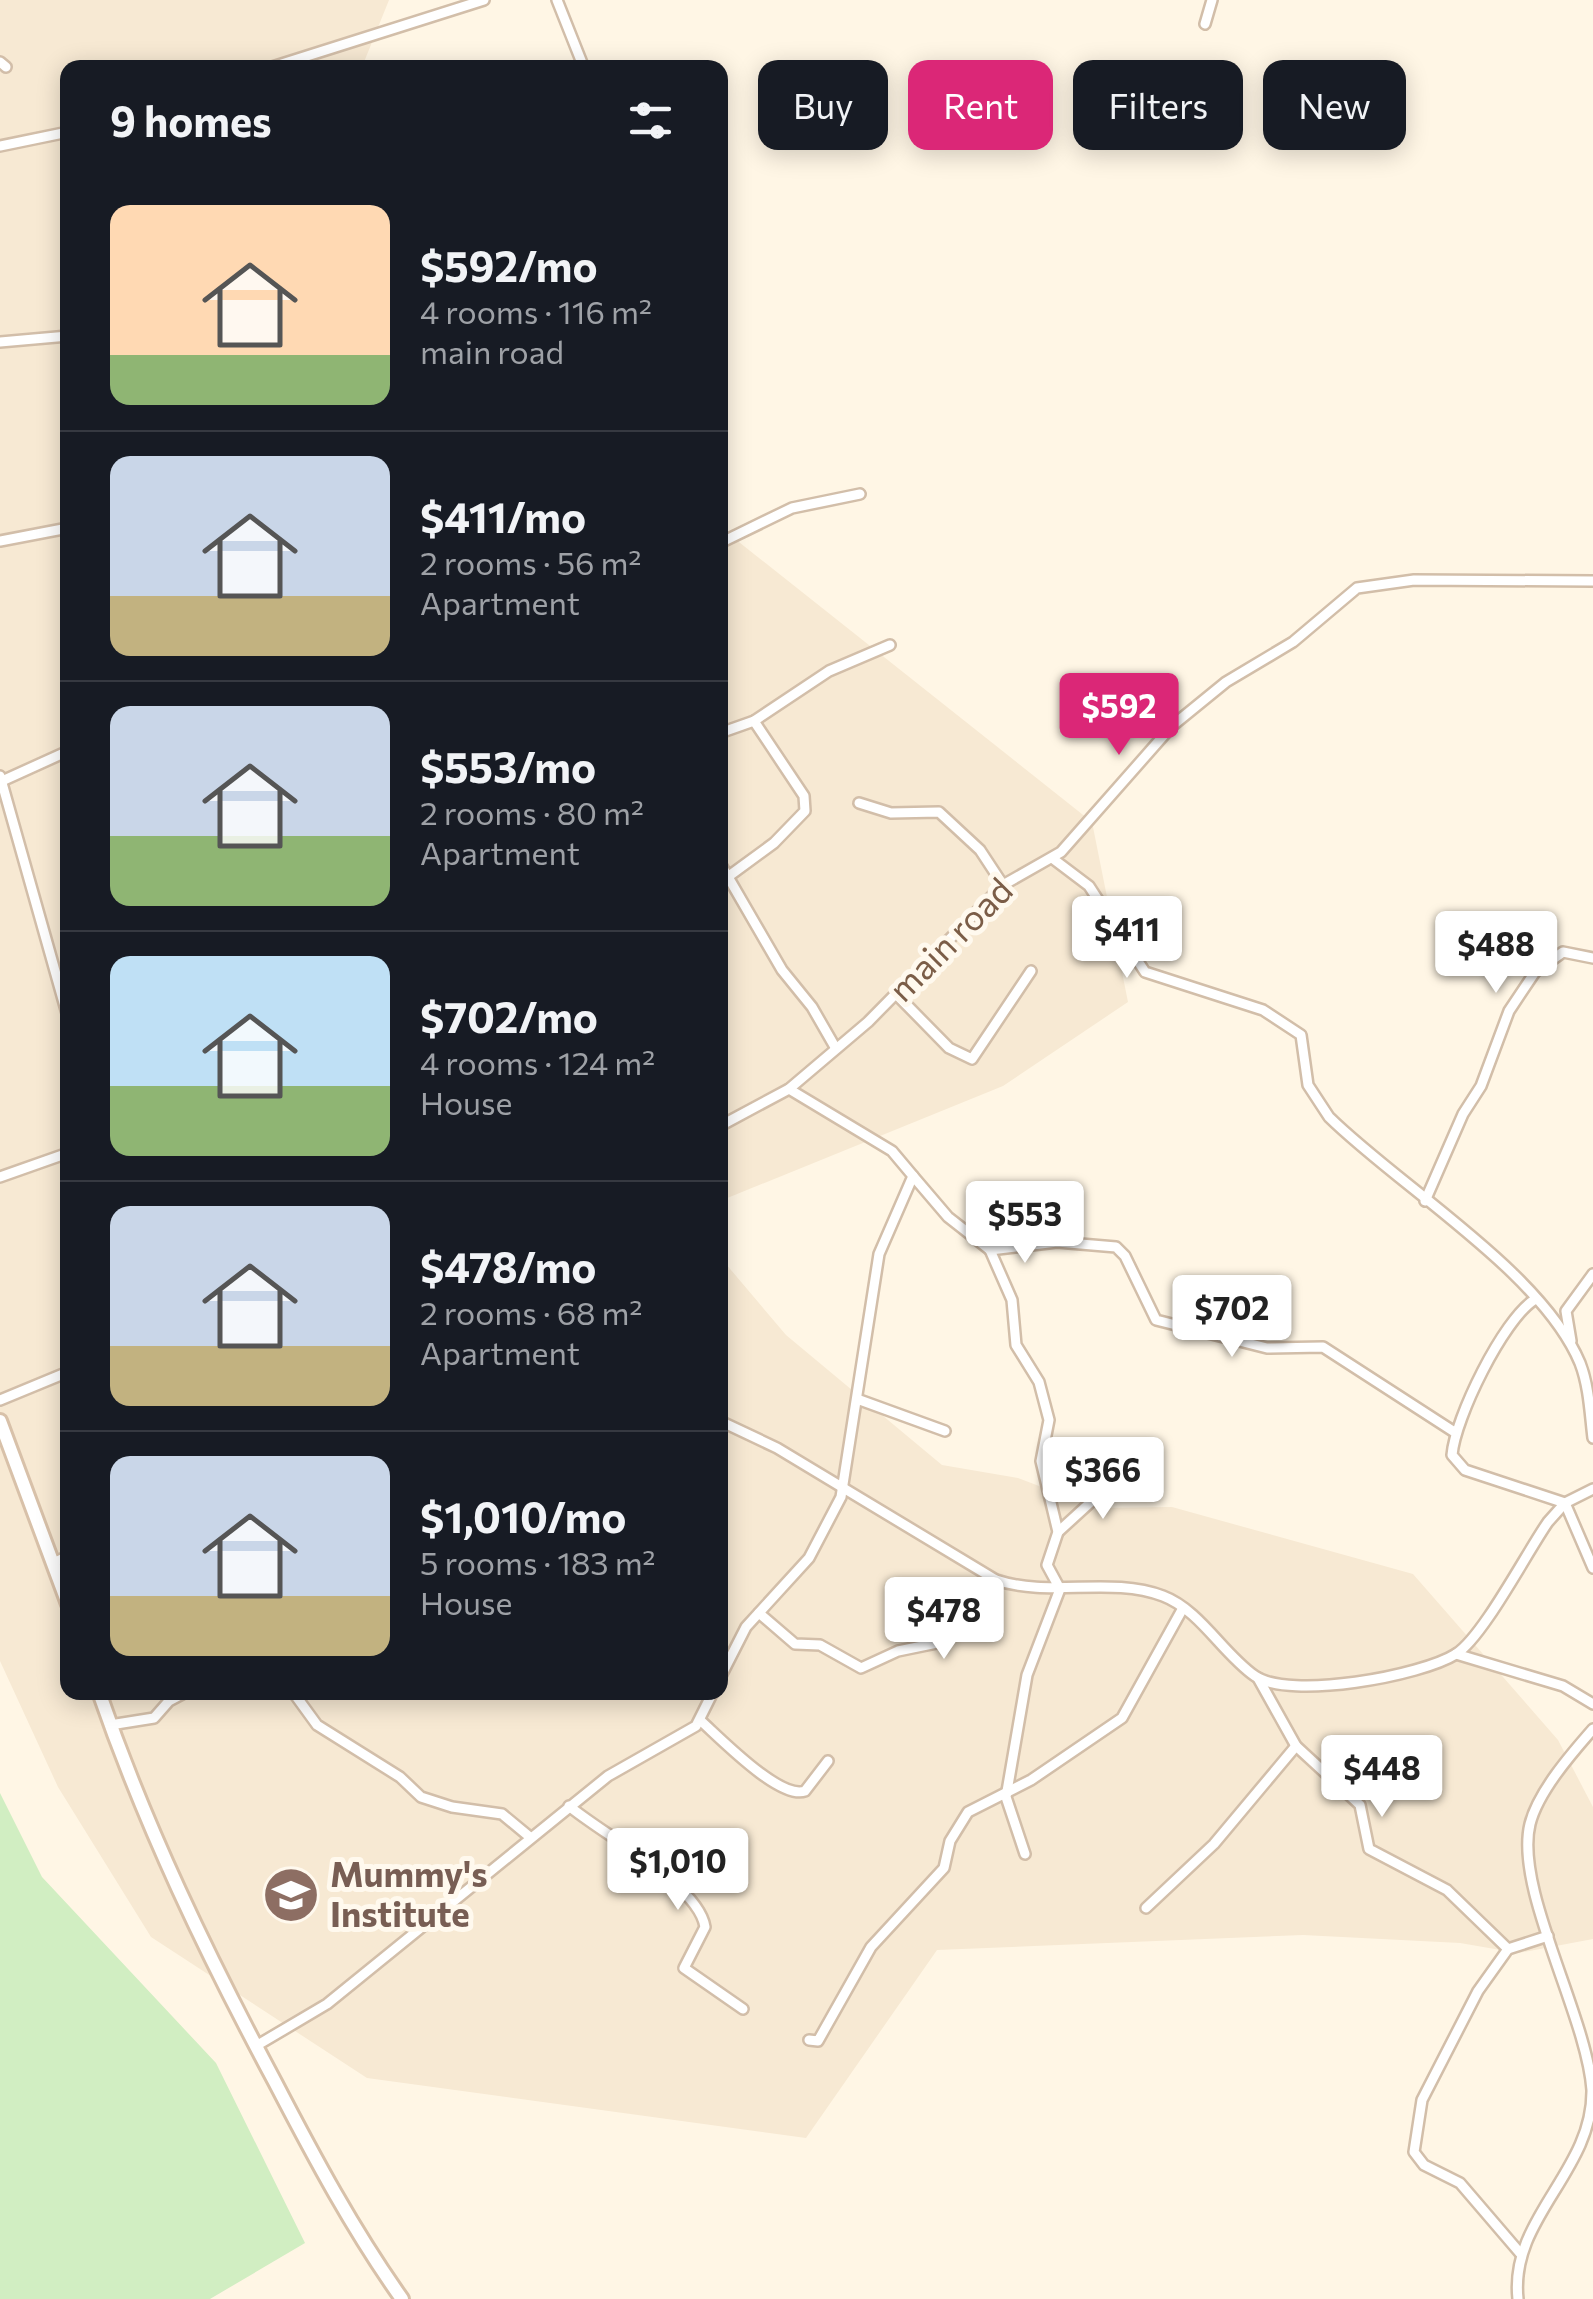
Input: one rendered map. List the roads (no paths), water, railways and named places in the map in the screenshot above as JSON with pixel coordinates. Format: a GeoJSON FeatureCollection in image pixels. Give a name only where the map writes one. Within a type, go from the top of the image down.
{"type":"FeatureCollection","features":[{"type":"Feature","properties":{"kind":"main road"},"geometry":{"type":"LineString","coordinates":[[0,1421],[60,1582]]}},
{"type":"Feature","properties":{"kind":"main road"},"geometry":{"type":"LineString","coordinates":[[101,1700],[158,1848],[256,2046],[347,2218],[402,2299]]}},
{"type":"Feature","properties":{"kind":"street"},"geometry":{"type":"LineString","coordinates":[[294,60],[484,0]]}},
{"type":"Feature","properties":{"kind":"street"},"geometry":{"type":"LineString","coordinates":[[557,0],[581,60]]}},
{"type":"Feature","properties":{"kind":"street"},"geometry":{"type":"LineString","coordinates":[[1205,24],[1212,0]]}},
{"type":"Feature","properties":{"kind":"street"},"geometry":{"type":"LineString","coordinates":[[0,146],[60,134]]}},
{"type":"Feature","properties":{"kind":"street"},"geometry":{"type":"LineString","coordinates":[[0,342],[60,337]]}},
{"type":"Feature","properties":{"kind":"street"},"geometry":{"type":"LineString","coordinates":[[728,539],[792,508],[860,494]]}},
{"type":"Feature","properties":{"kind":"street"},"geometry":{"type":"LineString","coordinates":[[0,540],[60,529]]}},
{"type":"Feature","properties":{"kind":"street","name":"main road"},"geometry":{"type":"LineString","coordinates":[[728,1122],[788,1089],[896,994],[1003,885],[1052,858],[1172,726],[1226,682],[1292,642],[1358,588],[1414,580],[1593,581]]}},
{"type":"Feature","properties":{"kind":"street"},"geometry":{"type":"LineString","coordinates":[[728,730],[754,722],[830,671],[890,645]]}},
{"type":"Feature","properties":{"kind":"street"},"geometry":{"type":"LineString","coordinates":[[754,722],[804,796],[804,810],[766,850],[729,876],[782,970],[812,1007],[834,1047]]}},
{"type":"Feature","properties":{"kind":"street"},"geometry":{"type":"LineString","coordinates":[[60,754],[1,780],[60,989]]}},
{"type":"Feature","properties":{"kind":"street"},"geometry":{"type":"LineString","coordinates":[[859,803],[890,814],[939,812],[980,850],[1003,885]]}},
{"type":"Feature","properties":{"kind":"street"},"geometry":{"type":"LineString","coordinates":[[1052,858],[1089,886],[1144,972],[1159,980],[1205,989],[1290,1024],[1302,1035],[1312,1095],[1329,1117],[1505,1266],[1573,1350]]}},
{"type":"Feature","properties":{"kind":"street"},"geometry":{"type":"LineString","coordinates":[[1425,1200],[1457,1127],[1481,1086],[1499,1031],[1536,972],[1563,952],[1593,958]]}},
{"type":"Feature","properties":{"kind":"street"},"geometry":{"type":"LineString","coordinates":[[896,994],[949,1048],[972,1059],[1031,970]]}},
{"type":"Feature","properties":{"kind":"street"},"geometry":{"type":"LineString","coordinates":[[788,1089],[892,1151],[948,1217],[990,1250],[1012,1300],[1016,1345],[1039,1382],[1049,1420],[1040,1461],[1058,1532]]}},
{"type":"Feature","properties":{"kind":"street"},"geometry":{"type":"LineString","coordinates":[[0,1177],[60,1156]]}},
{"type":"Feature","properties":{"kind":"street"},"geometry":{"type":"LineString","coordinates":[[728,1661],[739,1638],[809,1558],[841,1496],[879,1254],[912,1176]]}},
{"type":"Feature","properties":{"kind":"street"},"geometry":{"type":"LineString","coordinates":[[990,1250],[1058,1242],[1116,1247],[1156,1320],[1267,1348],[1323,1347],[1456,1434]]}},
{"type":"Feature","properties":{"kind":"street"},"geometry":{"type":"LineString","coordinates":[[1593,1274],[1566,1311],[1573,1350],[1586,1380],[1593,1438]]}},
{"type":"Feature","properties":{"kind":"street"},"geometry":{"type":"LineString","coordinates":[[1534,1300],[1513,1318],[1464,1408],[1452,1456],[1458,1466],[1565,1503],[1593,1568]]}},
{"type":"Feature","properties":{"kind":"street"},"geometry":{"type":"LineString","coordinates":[[0,1400],[60,1375]]}},
{"type":"Feature","properties":{"kind":"street"},"geometry":{"type":"LineString","coordinates":[[857,1399],[945,1431]]}},
{"type":"Feature","properties":{"kind":"street"},"geometry":{"type":"LineString","coordinates":[[728,1425],[841,1486],[996,1580],[1016,1587],[1137,1589],[1172,1600],[1258,1678],[1296,1746],[1360,1805],[1364,1836],[1373,1853],[1447,1890],[1508,1948]]}},
{"type":"Feature","properties":{"kind":"street"},"geometry":{"type":"LineString","coordinates":[[1060,1588],[1046,1564],[1058,1532],[1116,1478]]}},
{"type":"Feature","properties":{"kind":"street"},"geometry":{"type":"LineString","coordinates":[[1456,1654],[1565,1503],[1593,1490]]}},
{"type":"Feature","properties":{"kind":"street"},"geometry":{"type":"LineString","coordinates":[[53,1563],[60,1560]]}},
{"type":"Feature","properties":{"kind":"street"},"geometry":{"type":"LineString","coordinates":[[759,1613],[788,1640],[820,1646],[861,1668],[898,1651],[937,1644],[996,1580]]}},
{"type":"Feature","properties":{"kind":"street"},"geometry":{"type":"LineString","coordinates":[[1025,1854],[1019,1826],[1007,1806],[1008,1790],[1027,1675],[1060,1588]]}},
{"type":"Feature","properties":{"kind":"street"},"geometry":{"type":"LineString","coordinates":[[808,2040],[818,2041],[829,2029],[871,1946],[944,1868],[950,1842],[968,1812],[1031,1780],[1122,1718],[1183,1608]]}},
{"type":"Feature","properties":{"kind":"street"},"geometry":{"type":"LineString","coordinates":[[1258,1678],[1284,1686],[1346,1684],[1456,1654],[1519,1676],[1551,1682],[1593,1704]]}},
{"type":"Feature","properties":{"kind":"street"},"geometry":{"type":"LineString","coordinates":[[110,1725],[154,1718],[172,1700]]}},
{"type":"Feature","properties":{"kind":"street"},"geometry":{"type":"LineString","coordinates":[[299,1700],[317,1725],[400,1777],[421,1797],[452,1807],[502,1814],[531,1838]]}},
{"type":"Feature","properties":{"kind":"street"},"geometry":{"type":"LineString","coordinates":[[256,2046],[327,2004],[569,1806],[649,1749],[701,1721],[710,1700]]}},
{"type":"Feature","properties":{"kind":"street"},"geometry":{"type":"LineString","coordinates":[[701,1721],[741,1757],[790,1791],[806,1790],[828,1760]]}},
{"type":"Feature","properties":{"kind":"street"},"geometry":{"type":"LineString","coordinates":[[1518,2299],[1520,2253],[1582,2152],[1589,2130],[1592,2089],[1582,2038],[1548,1936],[1530,1859],[1531,1821],[1593,1729]]}},
{"type":"Feature","properties":{"kind":"street"},"geometry":{"type":"LineString","coordinates":[[1146,1908],[1214,1844],[1296,1746]]}},
{"type":"Feature","properties":{"kind":"street"},"geometry":{"type":"LineString","coordinates":[[569,1806],[699,1906],[705,1926],[684,1968],[743,2009]]}},
{"type":"Feature","properties":{"kind":"street"},"geometry":{"type":"LineString","coordinates":[[1520,2253],[1460,2183],[1424,2165],[1414,2152],[1422,2100],[1478,1991],[1508,1948],[1548,1936]]}},
{"type":"Feature","properties":{"kind":"street"},"geometry":{"type":"LineString","coordinates":[[1582,2038],[1593,2033]]}},
{"type":"Feature","properties":{"kind":"place","name":"Mummy's Institute"},"geometry":{"type":"Point","coordinates":[291,1895]}}]}
